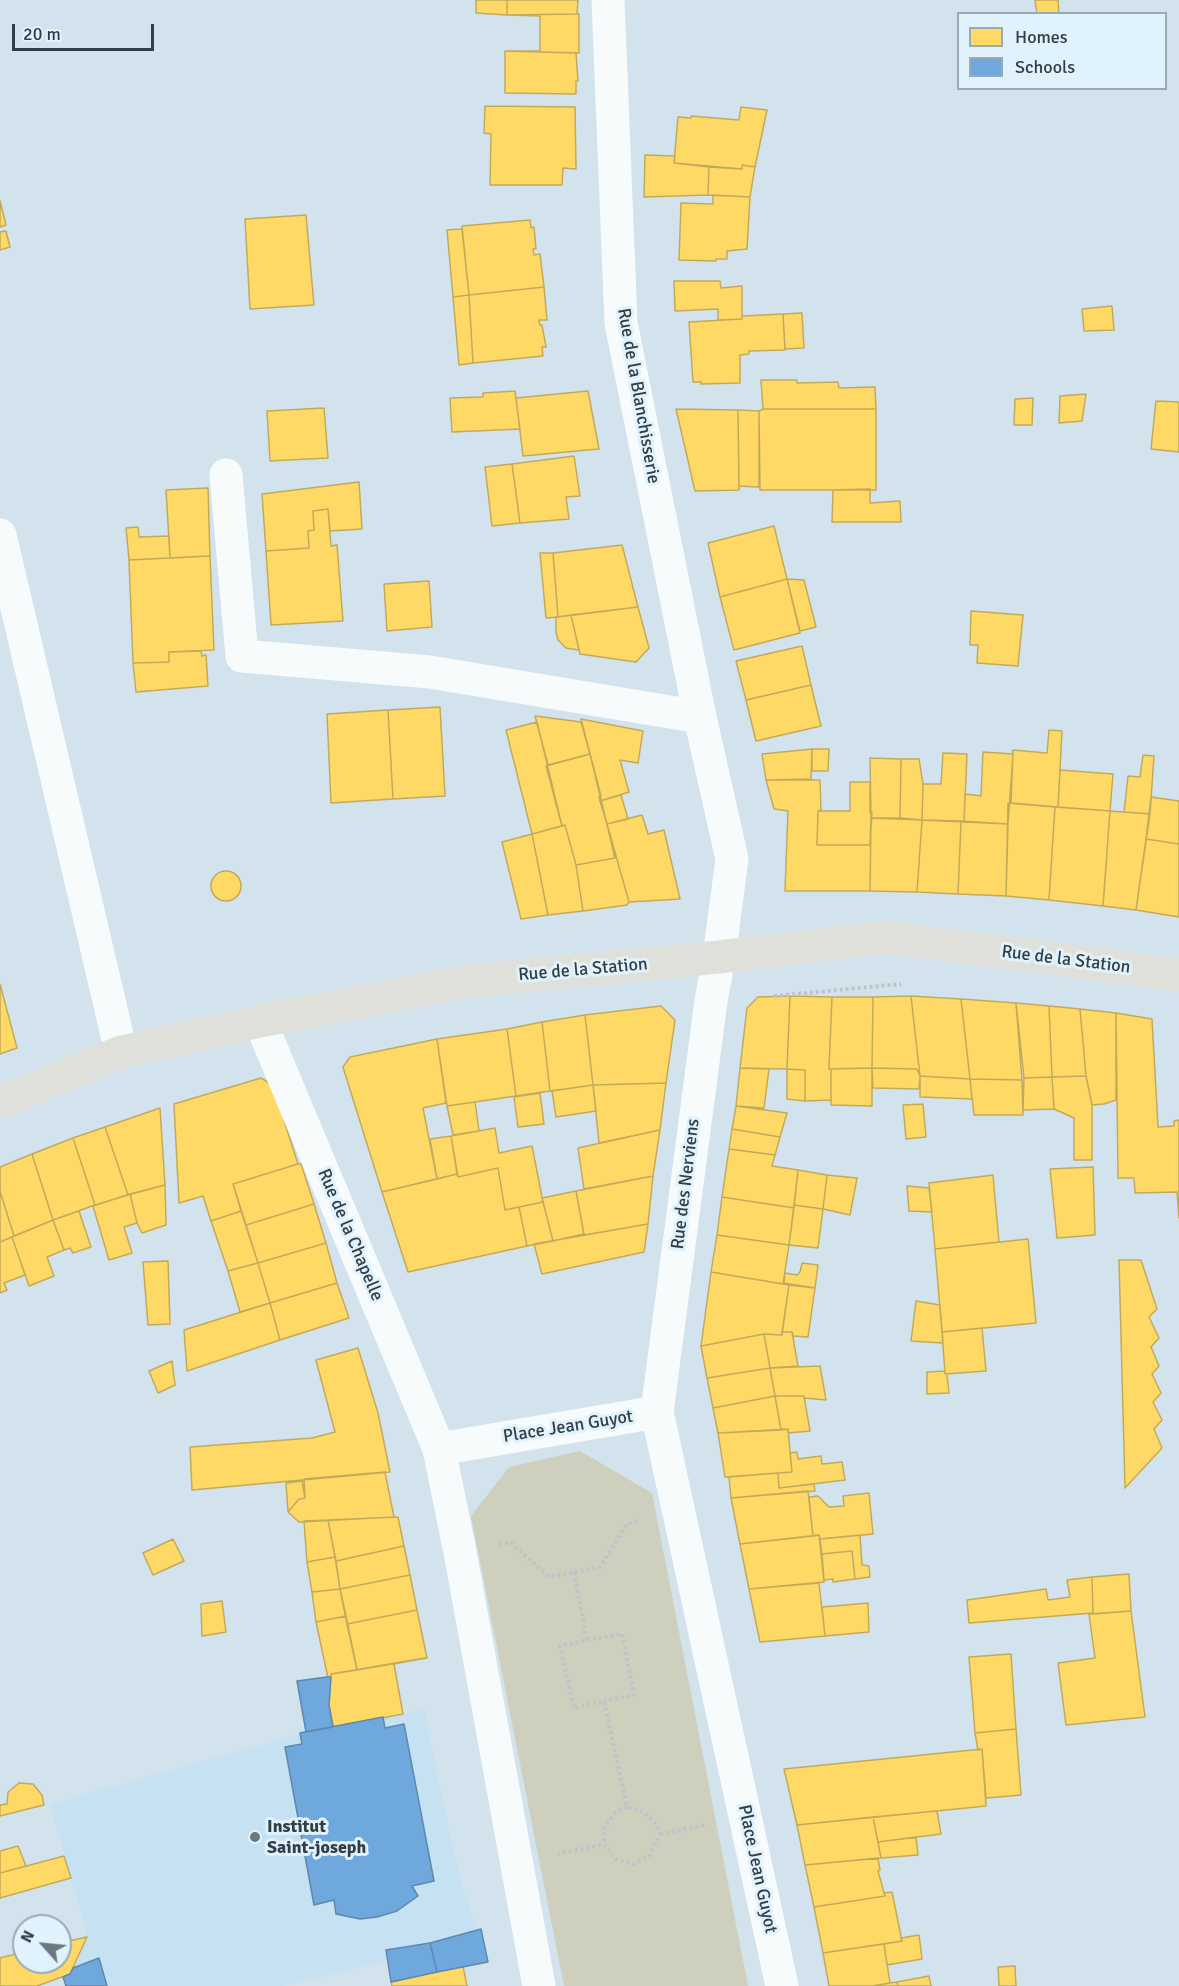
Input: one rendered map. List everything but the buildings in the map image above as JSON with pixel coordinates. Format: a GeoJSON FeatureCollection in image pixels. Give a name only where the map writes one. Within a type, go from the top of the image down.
{"type":"FeatureCollection","features":[{"type":"Feature","properties":{"kind":"main road","name":"Rue de la Station"},"geometry":{"type":"LineString","coordinates":[[0,1102],[121,1052],[260,1021],[467,981],[719,957],[884,938],[1179,975]]}},
{"type":"Feature","properties":{"kind":"street","name":"Rue de la Blanchisserie"},"geometry":{"type":"LineString","coordinates":[[608,0],[621,323],[700,717],[732,859],[719,957]]}},
{"type":"Feature","properties":{"kind":"street"},"geometry":{"type":"LineString","coordinates":[[226,475],[242,656],[430,672],[700,717]]}},
{"type":"Feature","properties":{"kind":"street"},"geometry":{"type":"LineString","coordinates":[[0,535],[121,1052]]}},
{"type":"Feature","properties":{"kind":"street","name":"Rue des Nerviens"},"geometry":{"type":"LineString","coordinates":[[657,1412],[711,1002],[719,957]]}},
{"type":"Feature","properties":{"kind":"street","name":"Rue de la Chapelle"},"geometry":{"type":"LineString","coordinates":[[260,1021],[439,1449]]}},
{"type":"Feature","properties":{"kind":"street","name":"Place Jean Guyot"},"geometry":{"type":"LineString","coordinates":[[439,1449],[657,1412],[782,1986]]}},
{"type":"Feature","properties":{"kind":"street"},"geometry":{"type":"LineString","coordinates":[[439,1449],[539,1986]]}},
{"type":"Feature","properties":{"kind":"path"},"geometry":{"type":"LineString","coordinates":[[711,1002],[906,983]]}},
{"type":"Feature","properties":{"kind":"path"},"geometry":{"type":"LineString","coordinates":[[460,1552],[510,1542],[549,1577],[600,1567],[627,1524],[679,1512]]}},
{"type":"Feature","properties":{"kind":"path"},"geometry":{"type":"LineString","coordinates":[[574,1572],[587,1640]]}},
{"type":"Feature","properties":{"kind":"path"},"geometry":{"type":"LineString","coordinates":[[622,1634],[634,1695],[574,1708],[560,1646],[587,1640],[622,1634]]}},
{"type":"Feature","properties":{"kind":"path"},"geometry":{"type":"LineString","coordinates":[[604,1701],[627,1807]]}},
{"type":"Feature","properties":{"kind":"path"},"geometry":{"type":"LineString","coordinates":[[627,1807],[643,1812],[655,1823],[660,1834],[649,1856],[634,1864],[616,1859],[604,1844],[604,1828],[615,1813],[627,1807]]}},
{"type":"Feature","properties":{"kind":"shaded area","name":"Institut Saint-joseph"},"geometry":{"type":"Polygon","coordinates":[[[424,1710],[458,1871],[480,1938],[283,1986],[66,1986],[63,1978],[72,1974],[88,1937],[50,1804],[300,1734],[424,1710]]]}},
{"type":"Feature","properties":{"kind":"green space"},"geometry":{"type":"Polygon","coordinates":[[[580,1451],[652,1493],[748,1986],[564,1986],[471,1516],[509,1467],[580,1451]]]}},
{"type":"Feature","properties":{"kind":"place","name":"Institut Saint-joseph"},"geometry":{"type":"Point","coordinates":[255,1837]}}]}
